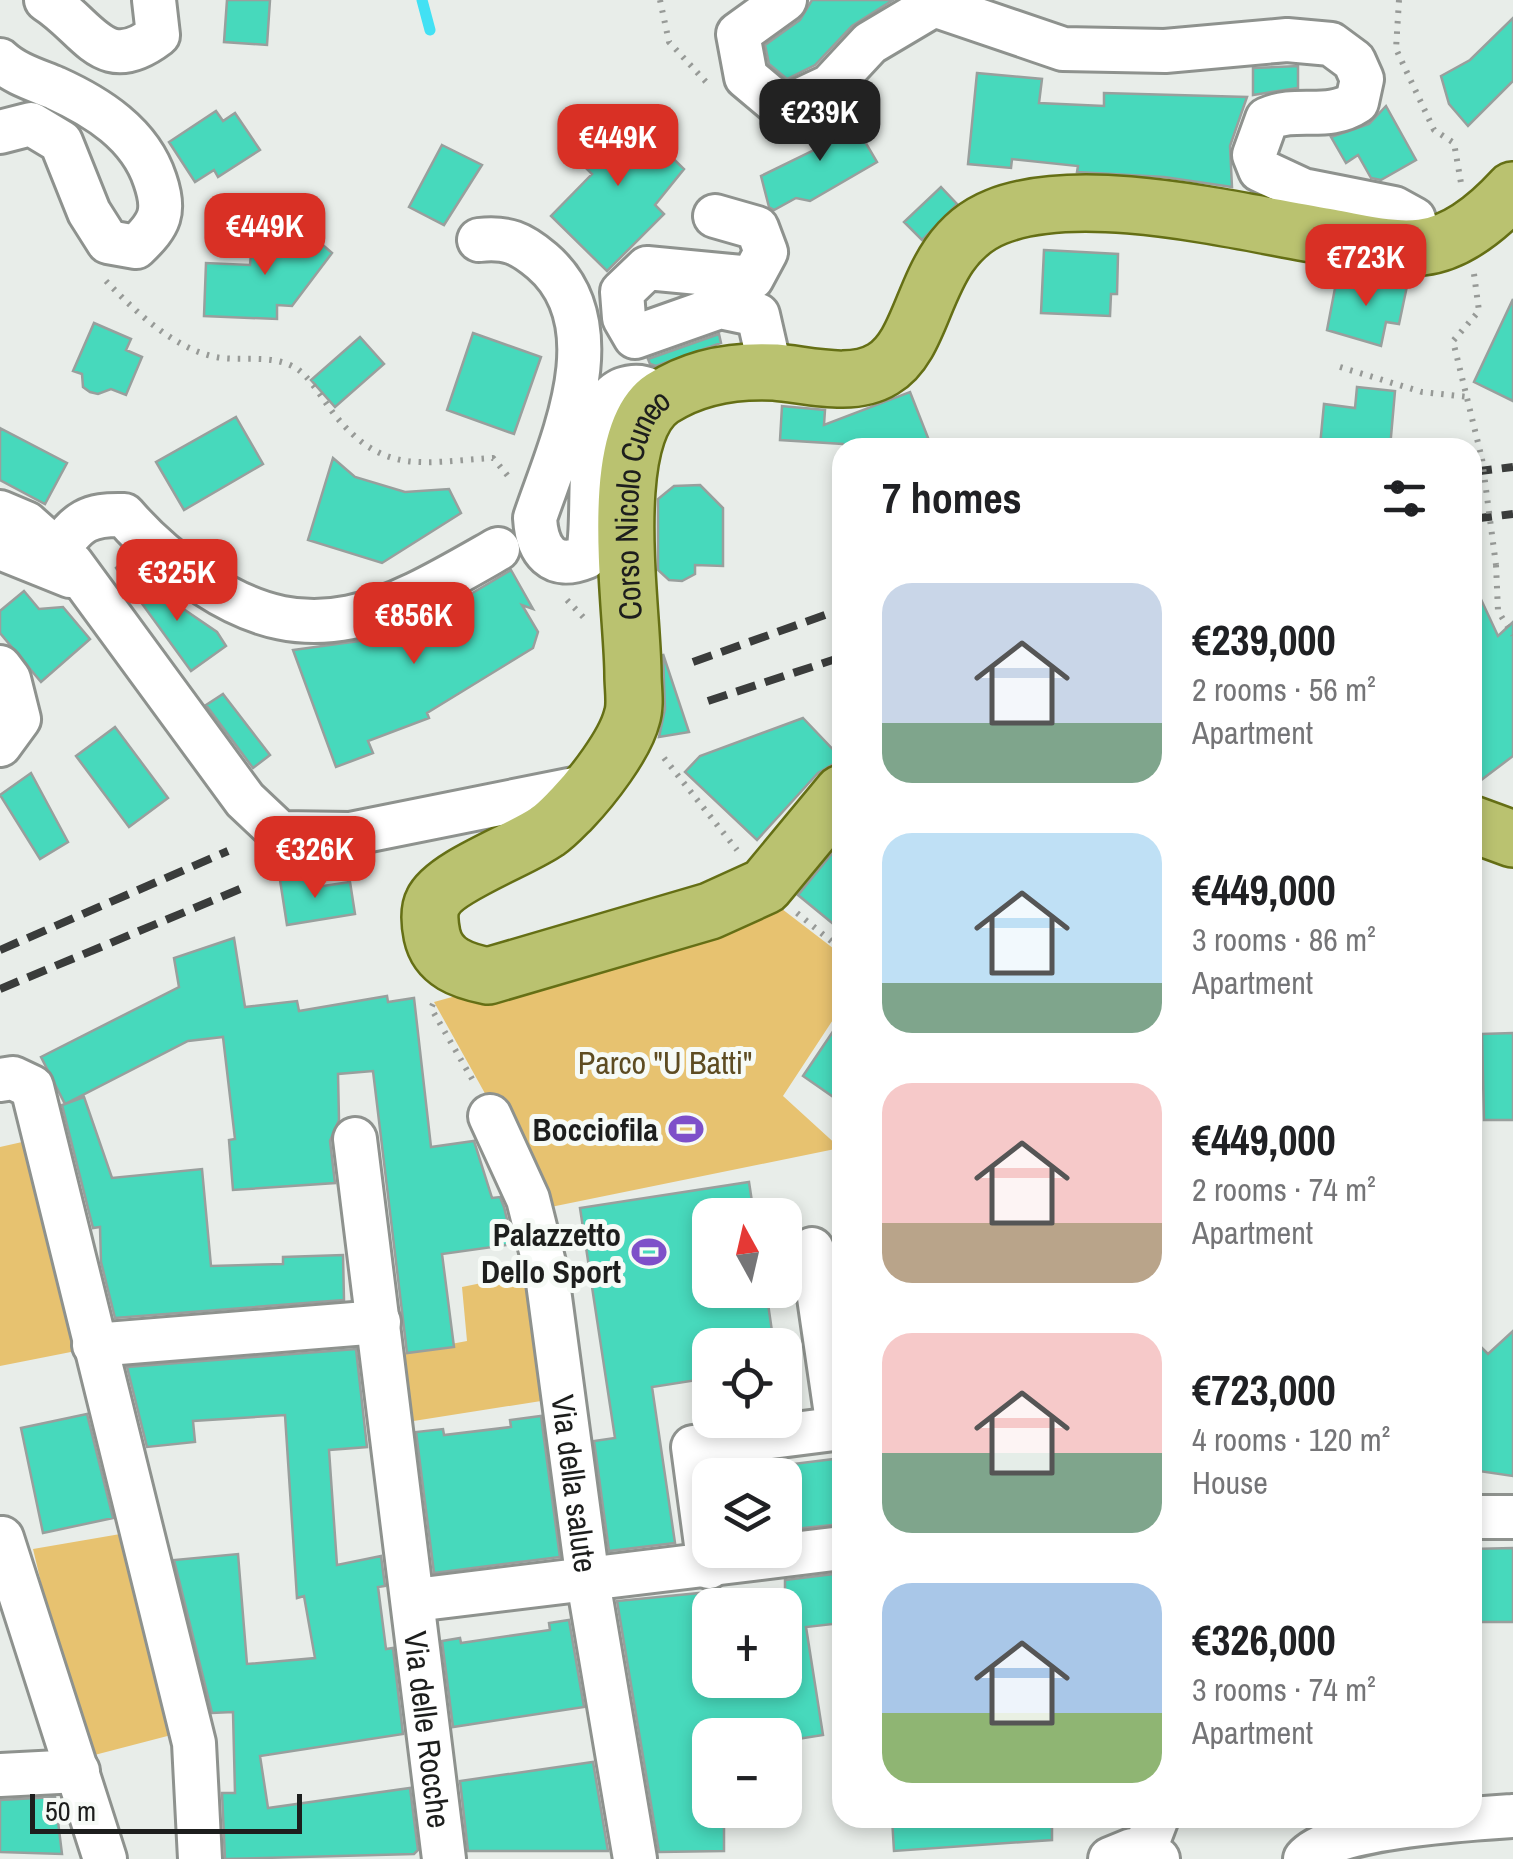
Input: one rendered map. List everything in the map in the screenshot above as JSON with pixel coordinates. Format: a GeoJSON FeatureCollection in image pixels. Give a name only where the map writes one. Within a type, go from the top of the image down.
{"type":"FeatureCollection","features":[{"type":"Feature","properties":{"kind":"main road","name":"Corso Nicolo Cuneo"},"geometry":{"type":"LineString","coordinates":[[446,958],[435,948],[429,922],[433,900],[448,887],[550,830],[594,785],[632,718],[627,486],[637,428],[659,400],[710,375],[771,372],[860,378],[885,368],[905,343],[948,254],[970,232],[997,216],[1061,204],[1117,204],[1365,243],[1422,248],[1450,240],[1513,190]]}},
{"type":"Feature","properties":{"kind":"main road"},"geometry":{"type":"LineString","coordinates":[[446,958],[458,970],[488,976],[710,912],[765,886],[832,805]]}},
{"type":"Feature","properties":{"kind":"main road"},"geometry":{"type":"LineString","coordinates":[[1482,827],[1513,838]]}},
{"type":"Feature","properties":{"kind":"street"},"geometry":{"type":"LineString","coordinates":[[46,0],[103,50],[136,52],[158,35],[154,0]]}},
{"type":"Feature","properties":{"kind":"street"},"geometry":{"type":"LineString","coordinates":[[785,0],[738,34],[746,77],[783,108],[830,86],[870,43],[934,5],[1063,49],[1164,51],[1287,40],[1331,44],[1354,61],[1362,79],[1357,102],[1340,114],[1284,112],[1267,120],[1254,155],[1260,170],[1304,190],[1394,208],[1414,219],[1422,248]]}},
{"type":"Feature","properties":{"kind":"street"},"geometry":{"type":"LineString","coordinates":[[0,60],[121,126],[150,163],[164,206],[156,228],[136,247],[108,242],[89,212],[61,142],[30,124],[0,132]]}},
{"type":"Feature","properties":{"kind":"street"},"geometry":{"type":"LineString","coordinates":[[715,216],[757,228],[766,252],[752,278],[646,268],[622,292],[624,318],[635,337],[720,306],[758,315],[771,372]]}},
{"type":"Feature","properties":{"kind":"street"},"geometry":{"type":"LineString","coordinates":[[479,240],[502,237],[518,242],[546,264],[568,300],[580,346],[576,392],[535,518],[536,536],[556,561],[568,564],[586,557],[592,544],[587,518],[590,472],[604,407],[613,396],[636,386],[646,388],[659,400]]}},
{"type":"Feature","properties":{"kind":"street"},"geometry":{"type":"LineString","coordinates":[[0,512],[26,523],[71,566],[246,800],[280,833],[350,834],[594,785]]}},
{"type":"Feature","properties":{"kind":"street"},"geometry":{"type":"LineString","coordinates":[[71,566],[78,521],[95,514],[124,515],[154,550],[232,602],[297,624],[361,614],[417,595],[498,549]]}},
{"type":"Feature","properties":{"kind":"street"},"geometry":{"type":"LineString","coordinates":[[0,548],[71,566]]}},
{"type":"Feature","properties":{"kind":"street"},"geometry":{"type":"LineString","coordinates":[[0,667],[9,679],[19,718],[0,744]]}},
{"type":"Feature","properties":{"kind":"street"},"geometry":{"type":"LineString","coordinates":[[16,1083],[94,1345],[194,1743],[200,1859]]}},
{"type":"Feature","properties":{"kind":"street","name":"Via della salute"},"geometry":{"type":"LineString","coordinates":[[490,1116],[528,1199],[547,1275],[588,1581],[635,1859]]}},
{"type":"Feature","properties":{"kind":"street","name":"Via delle Rocche"},"geometry":{"type":"LineString","coordinates":[[355,1139],[444,1859]]}},
{"type":"Feature","properties":{"kind":"street"},"geometry":{"type":"LineString","coordinates":[[812,1249],[832,1377]]}},
{"type":"Feature","properties":{"kind":"street"},"geometry":{"type":"LineString","coordinates":[[94,1345],[378,1322]]}},
{"type":"Feature","properties":{"kind":"street"},"geometry":{"type":"LineString","coordinates":[[695,1458],[694,1447],[832,1429]]}},
{"type":"Feature","properties":{"kind":"street"},"geometry":{"type":"LineString","coordinates":[[1482,1517],[1513,1518]]}},
{"type":"Feature","properties":{"kind":"street"},"geometry":{"type":"LineString","coordinates":[[2,1538],[105,1859]]}},
{"type":"Feature","properties":{"kind":"street"},"geometry":{"type":"LineString","coordinates":[[802,1554],[832,1549]]}},
{"type":"Feature","properties":{"kind":"street"},"geometry":{"type":"LineString","coordinates":[[415,1600],[700,1568]]}},
{"type":"Feature","properties":{"kind":"street"},"geometry":{"type":"LineString","coordinates":[[0,1775],[78,1771]]}},
{"type":"Feature","properties":{"kind":"street"},"geometry":{"type":"LineString","coordinates":[[1482,1817],[1513,1816]]}},
{"type":"Feature","properties":{"kind":"street"},"geometry":{"type":"LineString","coordinates":[[1305,1859],[1312,1850],[1340,1836],[1397,1828]]}},
{"type":"Feature","properties":{"kind":"path"},"geometry":{"type":"LineString","coordinates":[[100,273],[161,332],[192,348],[213,356],[266,358],[297,368],[351,435],[385,458],[414,462],[493,458],[506,469],[509,482]]}},
{"type":"Feature","properties":{"kind":"path"},"geometry":{"type":"LineString","coordinates":[[1340,367],[1422,392],[1468,397]]}},
{"type":"Feature","properties":{"kind":"path"},"geometry":{"type":"LineString","coordinates":[[1482,459],[1498,611],[1513,635]]}},
{"type":"Feature","properties":{"kind":"path"},"geometry":{"type":"LineString","coordinates":[[556,588],[594,629],[632,660]]}},
{"type":"Feature","properties":{"kind":"path"},"geometry":{"type":"LineString","coordinates":[[632,718],[765,886],[832,942]]}},
{"type":"Feature","properties":{"kind":"path"},"geometry":{"type":"LineString","coordinates":[[446,958],[432,974],[438,993],[431,1008],[490,1116]]}},
{"type":"Feature","properties":{"kind":"green space","name":"Parco \"U Batti\""},"geometry":{"type":"Polygon","coordinates":[[[769,899],[832,947],[832,1021],[783,1096],[832,1141],[832,1150],[541,1209],[492,1106],[434,1002],[684,933],[769,899]]]}},
{"type":"Feature","properties":{"kind":"green space"},"geometry":{"type":"Polygon","coordinates":[[[31,1140],[81,1350],[0,1366],[0,1147],[31,1140]]]}},
{"type":"Feature","properties":{"kind":"green space"},"geometry":{"type":"Polygon","coordinates":[[[540,1271],[560,1398],[401,1423],[392,1355],[467,1341],[462,1287],[540,1271]]]}},
{"type":"Feature","properties":{"kind":"green space"},"geometry":{"type":"Polygon","coordinates":[[[132,1532],[179,1733],[83,1758],[33,1549],[132,1532]]]}},
{"type":"Feature","properties":{"kind":"building"},"geometry":{"type":"Polygon","coordinates":[[[227,0],[270,0],[267,45],[224,42],[227,0]]]}},
{"type":"Feature","properties":{"kind":"building"},"geometry":{"type":"Polygon","coordinates":[[[812,0],[893,0],[852,26],[815,65],[787,79],[769,64],[765,45],[800,20],[812,0]]]}},
{"type":"Feature","properties":{"kind":"building"},"geometry":{"type":"Polygon","coordinates":[[[1513,18],[1513,81],[1468,126],[1449,104],[1441,76],[1470,60],[1513,18]]]}},
{"type":"Feature","properties":{"kind":"building"},"geometry":{"type":"Polygon","coordinates":[[[1298,66],[1298,88],[1253,95],[1253,68],[1298,66]]]}},
{"type":"Feature","properties":{"kind":"building"},"geometry":{"type":"Polygon","coordinates":[[[977,73],[1042,79],[1039,103],[1104,106],[1104,93],[1247,97],[1230,146],[1232,187],[1164,177],[1077,172],[1078,166],[1012,159],[1011,168],[968,164],[977,73]]]}},
{"type":"Feature","properties":{"kind":"building"},"geometry":{"type":"Polygon","coordinates":[[[1386,106],[1416,160],[1381,180],[1371,178],[1358,155],[1346,163],[1331,137],[1369,124],[1386,106]]]}},
{"type":"Feature","properties":{"kind":"building"},"geometry":{"type":"Polygon","coordinates":[[[620,107],[684,169],[655,205],[664,214],[607,271],[551,216],[592,174],[573,155],[620,107]]]}},
{"type":"Feature","properties":{"kind":"building"},"geometry":{"type":"Polygon","coordinates":[[[216,111],[223,121],[235,113],[260,150],[218,177],[214,170],[195,182],[169,142],[216,111]]]}},
{"type":"Feature","properties":{"kind":"building"},"geometry":{"type":"Polygon","coordinates":[[[847,111],[877,162],[810,201],[796,198],[774,210],[769,207],[761,176],[818,148],[809,133],[847,111]]]}},
{"type":"Feature","properties":{"kind":"building"},"geometry":{"type":"Polygon","coordinates":[[[442,145],[482,165],[444,225],[409,207],[442,145]]]}},
{"type":"Feature","properties":{"kind":"building"},"geometry":{"type":"Polygon","coordinates":[[[941,187],[957,204],[922,240],[904,222],[941,187]]]}},
{"type":"Feature","properties":{"kind":"building"},"geometry":{"type":"Polygon","coordinates":[[[294,220],[332,253],[292,306],[277,305],[277,319],[204,316],[206,263],[250,265],[251,253],[268,253],[294,220]]]}},
{"type":"Feature","properties":{"kind":"building"},"geometry":{"type":"Polygon","coordinates":[[[1044,250],[1118,254],[1117,294],[1111,294],[1110,316],[1041,313],[1044,250]]]}},
{"type":"Feature","properties":{"kind":"building"},"geometry":{"type":"Polygon","coordinates":[[[1357,276],[1407,286],[1399,324],[1386,322],[1381,346],[1327,330],[1336,283],[1356,287],[1357,276]]]}},
{"type":"Feature","properties":{"kind":"building"},"geometry":{"type":"Polygon","coordinates":[[[1513,299],[1513,401],[1474,382],[1513,299]]]}},
{"type":"Feature","properties":{"kind":"building"},"geometry":{"type":"Polygon","coordinates":[[[94,323],[131,339],[126,350],[142,357],[126,395],[111,389],[98,394],[90,392],[83,387],[82,374],[73,371],[94,323]]]}},
{"type":"Feature","properties":{"kind":"building"},"geometry":{"type":"Polygon","coordinates":[[[473,333],[541,357],[514,434],[447,410],[473,333]]]}},
{"type":"Feature","properties":{"kind":"building"},"geometry":{"type":"Polygon","coordinates":[[[719,334],[721,343],[656,366],[648,359],[719,334]]]}},
{"type":"Feature","properties":{"kind":"building"},"geometry":{"type":"Polygon","coordinates":[[[360,337],[384,364],[335,407],[311,380],[360,337]]]}},
{"type":"Feature","properties":{"kind":"building"},"geometry":{"type":"Polygon","coordinates":[[[1357,387],[1395,391],[1391,438],[1321,438],[1324,404],[1355,408],[1357,387]]]}},
{"type":"Feature","properties":{"kind":"building"},"geometry":{"type":"Polygon","coordinates":[[[910,392],[928,438],[832,438],[832,443],[780,440],[782,406],[825,410],[824,425],[910,392]]]}},
{"type":"Feature","properties":{"kind":"building"},"geometry":{"type":"Polygon","coordinates":[[[236,417],[263,464],[184,510],[156,462],[236,417]]]}},
{"type":"Feature","properties":{"kind":"building"},"geometry":{"type":"Polygon","coordinates":[[[0,428],[67,463],[45,504],[0,480],[0,428]]]}},
{"type":"Feature","properties":{"kind":"building"},"geometry":{"type":"Polygon","coordinates":[[[333,458],[355,477],[405,492],[449,489],[461,513],[382,563],[308,540],[333,458]]]}},
{"type":"Feature","properties":{"kind":"building"},"geometry":{"type":"Polygon","coordinates":[[[700,485],[723,508],[723,566],[695,565],[695,574],[682,581],[669,580],[658,570],[658,499],[674,486],[700,485]]]}},
{"type":"Feature","properties":{"kind":"building"},"geometry":{"type":"Polygon","coordinates":[[[119,565],[217,632],[226,646],[191,671],[116,568],[119,565]]]}},
{"type":"Feature","properties":{"kind":"building"},"geometry":{"type":"Polygon","coordinates":[[[511,570],[533,609],[522,605],[538,632],[533,648],[427,713],[429,718],[368,741],[373,753],[336,767],[293,650],[359,641],[394,630],[397,638],[511,570]]]}},
{"type":"Feature","properties":{"kind":"building"},"geometry":{"type":"Polygon","coordinates":[[[24,591],[39,609],[63,607],[90,639],[41,682],[0,633],[0,611],[24,591]]]}},
{"type":"Feature","properties":{"kind":"building"},"geometry":{"type":"Polygon","coordinates":[[[1482,602],[1498,636],[1513,622],[1513,756],[1482,779],[1482,602]]]}},
{"type":"Feature","properties":{"kind":"building"},"geometry":{"type":"Polygon","coordinates":[[[663,654],[689,732],[659,737],[665,709],[663,654]]]}},
{"type":"Feature","properties":{"kind":"building"},"geometry":{"type":"Polygon","coordinates":[[[223,694],[270,755],[253,768],[206,705],[223,694]]]}},
{"type":"Feature","properties":{"kind":"building"},"geometry":{"type":"Polygon","coordinates":[[[803,718],[832,748],[832,765],[818,773],[757,840],[685,772],[700,756],[803,718]]]}},
{"type":"Feature","properties":{"kind":"building"},"geometry":{"type":"Polygon","coordinates":[[[115,727],[168,798],[129,827],[76,756],[115,727]]]}},
{"type":"Feature","properties":{"kind":"building"},"geometry":{"type":"Polygon","coordinates":[[[31,773],[68,842],[40,859],[0,795],[31,773]]]}},
{"type":"Feature","properties":{"kind":"building"},"geometry":{"type":"Polygon","coordinates":[[[832,853],[832,923],[798,895],[832,853]]]}},
{"type":"Feature","properties":{"kind":"building"},"geometry":{"type":"Polygon","coordinates":[[[308,876],[310,888],[350,882],[355,914],[287,925],[280,880],[308,876]]]}},
{"type":"Feature","properties":{"kind":"building"},"geometry":{"type":"Polygon","coordinates":[[[234,938],[245,1007],[297,1001],[299,1011],[387,996],[388,1002],[414,998],[431,1147],[474,1141],[492,1198],[500,1197],[504,1207],[513,1244],[442,1254],[454,1347],[407,1353],[373,1071],[338,1074],[339,1120],[330,1141],[335,1183],[233,1190],[229,1140],[235,1139],[223,1037],[188,1041],[65,1104],[41,1057],[179,987],[174,958],[234,938]]]}},
{"type":"Feature","properties":{"kind":"building"},"geometry":{"type":"Polygon","coordinates":[[[832,1033],[832,1096],[803,1076],[832,1033]]]}},
{"type":"Feature","properties":{"kind":"building"},"geometry":{"type":"Polygon","coordinates":[[[1513,1033],[1513,1120],[1484,1120],[1482,1034],[1513,1033]]]}},
{"type":"Feature","properties":{"kind":"building"},"geometry":{"type":"Polygon","coordinates":[[[84,1097],[112,1178],[202,1169],[211,1266],[283,1264],[283,1257],[343,1255],[344,1300],[115,1318],[101,1262],[100,1227],[93,1228],[62,1105],[84,1097]]]}},
{"type":"Feature","properties":{"kind":"building","name":"Palazzetto Dello Sport"},"geometry":{"type":"Polygon","coordinates":[[[749,1182],[751,1198],[692,1198],[692,1308],[769,1308],[772,1328],[692,1328],[692,1381],[652,1387],[675,1543],[609,1551],[594,1441],[615,1438],[580,1208],[749,1182]]]}},
{"type":"Feature","properties":{"kind":"building"},"geometry":{"type":"Polygon","coordinates":[[[1513,1331],[1513,1476],[1482,1471],[1482,1348],[1488,1354],[1513,1331]]]}},
{"type":"Feature","properties":{"kind":"building"},"geometry":{"type":"Polygon","coordinates":[[[356,1349],[367,1447],[329,1450],[337,1565],[381,1556],[385,1586],[378,1587],[386,1649],[393,1648],[403,1734],[260,1756],[268,1808],[410,1788],[418,1850],[414,1854],[225,1859],[222,1793],[235,1793],[233,1712],[212,1713],[174,1560],[238,1554],[247,1664],[315,1658],[304,1596],[297,1598],[285,1415],[193,1421],[195,1442],[147,1447],[127,1367],[356,1349]]]}},
{"type":"Feature","properties":{"kind":"building"},"geometry":{"type":"Polygon","coordinates":[[[87,1414],[113,1518],[43,1533],[21,1428],[87,1414]]]}},
{"type":"Feature","properties":{"kind":"building"},"geometry":{"type":"Polygon","coordinates":[[[541,1416],[560,1557],[434,1573],[416,1432],[443,1429],[444,1435],[511,1427],[510,1420],[541,1416]]]}},
{"type":"Feature","properties":{"kind":"building"},"geometry":{"type":"Polygon","coordinates":[[[832,1459],[832,1525],[802,1528],[802,1463],[832,1459]]]}},
{"type":"Feature","properties":{"kind":"building"},"geometry":{"type":"Polygon","coordinates":[[[1513,1548],[1513,1622],[1482,1622],[1482,1549],[1513,1548]]]}},
{"type":"Feature","properties":{"kind":"building"},"geometry":{"type":"Polygon","coordinates":[[[832,1574],[832,1624],[806,1627],[823,1735],[802,1738],[802,1718],[692,1718],[692,1828],[724,1828],[724,1851],[659,1852],[617,1601],[692,1594],[692,1698],[802,1698],[802,1588],[785,1588],[785,1580],[832,1574]]]}},
{"type":"Feature","properties":{"kind":"building"},"geometry":{"type":"Polygon","coordinates":[[[569,1620],[584,1707],[453,1727],[442,1641],[460,1638],[461,1643],[550,1630],[549,1623],[569,1620]]]}},
{"type":"Feature","properties":{"kind":"building"},"geometry":{"type":"Polygon","coordinates":[[[593,1762],[608,1851],[468,1851],[460,1781],[593,1762]]]}},
{"type":"Feature","properties":{"kind":"building"},"geometry":{"type":"Polygon","coordinates":[[[55,1797],[62,1854],[0,1852],[0,1800],[55,1797]]]}},
{"type":"Feature","properties":{"kind":"building"},"geometry":{"type":"Polygon","coordinates":[[[893,1828],[1052,1828],[1052,1840],[894,1851],[893,1828]]]}},
{"type":"Feature","properties":{"kind":"waterway"},"geometry":{"type":"LineString","coordinates":[[422,0],[430,30]]}},
{"type":"Feature","properties":{"kind":"railway"},"geometry":{"type":"LineString","coordinates":[[1482,471],[1513,467]]}},
{"type":"Feature","properties":{"kind":"railway"},"geometry":{"type":"LineString","coordinates":[[1482,518],[1513,514]]}},
{"type":"Feature","properties":{"kind":"railway"},"geometry":{"type":"LineString","coordinates":[[693,662],[832,613]]}},
{"type":"Feature","properties":{"kind":"railway"},"geometry":{"type":"LineString","coordinates":[[708,701],[832,660]]}},
{"type":"Feature","properties":{"kind":"railway"},"geometry":{"type":"LineString","coordinates":[[0,950],[228,851]]}},
{"type":"Feature","properties":{"kind":"railway"},"geometry":{"type":"LineString","coordinates":[[0,989],[240,889]]}},
{"type":"Feature","properties":{"kind":"place","name":"Bocciofila"},"geometry":{"type":"Point","coordinates":[686,1129]}},
{"type":"Feature","properties":{"kind":"place","name":"Palazzetto Dello Sport"},"geometry":{"type":"Point","coordinates":[649,1252]}}]}
